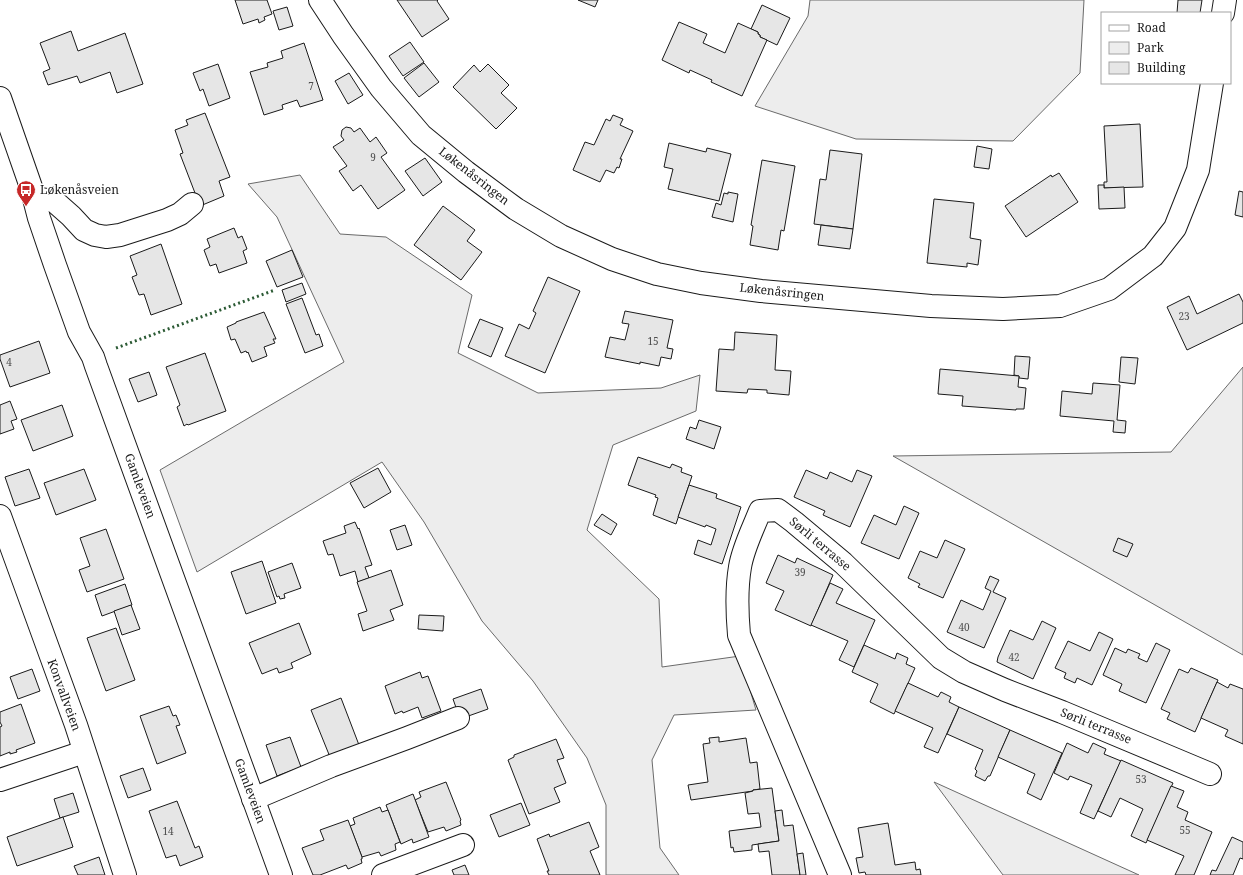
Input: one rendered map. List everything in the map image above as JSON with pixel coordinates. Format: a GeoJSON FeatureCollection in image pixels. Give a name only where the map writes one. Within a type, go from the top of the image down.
{"type":"FeatureCollection","features":[{"type":"Feature","properties":{"kind":"street","name":"Løkenåsringen"},"geometry":{"type":"LineString","coordinates":[[320,0],[381,88],[421,135],[466,172],[516,209],[561,236],[612,259],[657,274],[701,283],[769,291],[931,306],[1002,309],[1060,306],[1109,289],[1154,256],[1175,228],[1198,170],[1212,84]]}},
{"type":"Feature","properties":{"kind":"street"},"geometry":{"type":"LineString","coordinates":[[1223,12],[1225,0]]}},
{"type":"Feature","properties":{"kind":"street","name":"Gamleveien"},"geometry":{"type":"LineString","coordinates":[[0,98],[8,146],[34,198],[39,218],[80,332],[94,362],[281,875]]}},
{"type":"Feature","properties":{"kind":"street"},"geometry":{"type":"LineString","coordinates":[[34,198],[54,201],[84,230],[95,235],[106,237],[120,235],[167,220],[180,214],[192,204]]}},
{"type":"Feature","properties":{"kind":"street","name":"Sørli terrasse"},"geometry":{"type":"LineString","coordinates":[[840,875],[739,635],[736,605],[740,566],[760,511],[778,510],[794,522],[843,563],[941,658],[964,672],[1210,774]]}},
{"type":"Feature","properties":{"kind":"street","name":"Konvallveien"},"geometry":{"type":"LineString","coordinates":[[0,516],[84,752],[125,875]]}},
{"type":"Feature","properties":{"kind":"street"},"geometry":{"type":"LineString","coordinates":[[253,799],[331,766],[458,718]]}},
{"type":"Feature","properties":{"kind":"street"},"geometry":{"type":"LineString","coordinates":[[0,780],[84,752]]}},
{"type":"Feature","properties":{"kind":"street"},"geometry":{"type":"LineString","coordinates":[[383,875],[463,845]]}},
{"type":"Feature","properties":{"kind":"green space"},"geometry":{"type":"Polygon","coordinates":[[[810,0],[1084,0],[1080,73],[1013,141],[856,139],[755,106],[808,16],[810,0]]]}},
{"type":"Feature","properties":{"kind":"green space"},"geometry":{"type":"Polygon","coordinates":[[[300,175],[340,234],[386,237],[472,295],[458,353],[538,393],[661,388],[700,375],[696,411],[613,445],[587,530],[659,599],[662,667],[740,656],[756,710],[674,715],[652,760],[660,848],[679,875],[606,875],[606,805],[587,758],[533,681],[482,621],[424,522],[382,462],[197,572],[160,470],[344,362],[277,217],[248,184],[300,175]]]}},
{"type":"Feature","properties":{"kind":"green space"},"geometry":{"type":"Polygon","coordinates":[[[1243,367],[1243,655],[893,456],[1171,452],[1243,367]]]}},
{"type":"Feature","properties":{"kind":"green space"},"geometry":{"type":"Polygon","coordinates":[[[934,782],[1139,875],[1003,875],[934,782]]]}},
{"type":"Feature","properties":{"kind":"building"},"geometry":{"type":"Polygon","coordinates":[[[235,0],[267,0],[272,14],[264,17],[265,20],[259,23],[258,19],[243,24],[235,0]]]}},
{"type":"Feature","properties":{"kind":"building"},"geometry":{"type":"Polygon","coordinates":[[[397,0],[438,0],[437,1],[449,19],[422,37],[397,0]]]}},
{"type":"Feature","properties":{"kind":"building"},"geometry":{"type":"Polygon","coordinates":[[[578,0],[598,0],[595,7],[578,0]]]}},
{"type":"Feature","properties":{"kind":"building"},"geometry":{"type":"Polygon","coordinates":[[[1178,0],[1202,0],[1200,12],[1177,12],[1178,0]]]}},
{"type":"Feature","properties":{"kind":"building"},"geometry":{"type":"Polygon","coordinates":[[[762,5],[790,18],[777,45],[760,37],[758,32],[751,29],[762,5]]]}},
{"type":"Feature","properties":{"kind":"building"},"geometry":{"type":"Polygon","coordinates":[[[287,7],[293,26],[279,30],[273,11],[287,7]]]}},
{"type":"Feature","properties":{"kind":"building"},"geometry":{"type":"Polygon","coordinates":[[[679,22],[707,34],[703,43],[725,53],[738,23],[758,32],[760,37],[767,40],[742,96],[711,82],[712,80],[690,70],[689,73],[662,60],[679,22]]]}},
{"type":"Feature","properties":{"kind":"building"},"geometry":{"type":"Polygon","coordinates":[[[71,31],[78,51],[125,33],[143,84],[117,93],[110,72],[80,83],[77,76],[48,85],[43,72],[50,69],[40,43],[71,31]]]}},
{"type":"Feature","properties":{"kind":"building"},"geometry":{"type":"Polygon","coordinates":[[[410,42],[424,62],[403,76],[389,56],[410,42]]]}},
{"type":"Feature","properties":{"kind":"building"},"geometry":{"type":"Polygon","coordinates":[[[304,43],[323,100],[300,107],[297,100],[282,105],[283,109],[264,115],[250,72],[268,67],[267,63],[283,58],[281,51],[304,43]]]}},
{"type":"Feature","properties":{"kind":"building"},"geometry":{"type":"Polygon","coordinates":[[[424,63],[439,82],[419,97],[404,78],[424,63]]]}},
{"type":"Feature","properties":{"kind":"building"},"geometry":{"type":"Polygon","coordinates":[[[218,64],[230,98],[209,106],[203,89],[200,91],[193,73],[218,64]]]}},
{"type":"Feature","properties":{"kind":"building"},"geometry":{"type":"Polygon","coordinates":[[[488,64],[509,85],[501,93],[517,108],[496,129],[453,87],[474,65],[480,72],[488,64]]]}},
{"type":"Feature","properties":{"kind":"building"},"geometry":{"type":"Polygon","coordinates":[[[349,73],[363,95],[348,104],[335,81],[349,73]]]}},
{"type":"Feature","properties":{"kind":"building"},"geometry":{"type":"Polygon","coordinates":[[[205,113],[230,177],[219,181],[224,196],[200,206],[180,154],[183,153],[175,130],[188,125],[186,120],[205,113]]]}},
{"type":"Feature","properties":{"kind":"building"},"geometry":{"type":"Polygon","coordinates":[[[613,115],[623,119],[620,125],[633,131],[620,159],[622,159],[619,168],[617,167],[614,173],[606,170],[600,182],[573,170],[585,142],[594,145],[606,119],[610,121],[613,115]]]}},
{"type":"Feature","properties":{"kind":"building"},"geometry":{"type":"Polygon","coordinates":[[[1140,124],[1143,187],[1104,188],[1104,182],[1107,182],[1104,126],[1140,124]]]}},
{"type":"Feature","properties":{"kind":"building"},"geometry":{"type":"Polygon","coordinates":[[[346,127],[351,128],[354,132],[360,128],[370,142],[376,137],[387,153],[381,157],[405,190],[378,209],[361,185],[353,191],[339,171],[347,166],[333,147],[344,140],[341,136],[342,130],[346,127]]]}},
{"type":"Feature","properties":{"kind":"building"},"geometry":{"type":"Polygon","coordinates":[[[669,143],[706,152],[707,148],[731,154],[719,201],[668,189],[673,169],[664,167],[669,143]]]}},
{"type":"Feature","properties":{"kind":"building"},"geometry":{"type":"Polygon","coordinates":[[[977,146],[992,149],[989,169],[974,167],[977,146]]]}},
{"type":"Feature","properties":{"kind":"building"},"geometry":{"type":"Polygon","coordinates":[[[830,150],[862,154],[853,229],[814,224],[820,179],[826,180],[830,150]]]}},
{"type":"Feature","properties":{"kind":"building"},"geometry":{"type":"Polygon","coordinates":[[[425,158],[442,182],[423,196],[405,171],[425,158]]]}},
{"type":"Feature","properties":{"kind":"building"},"geometry":{"type":"Polygon","coordinates":[[[762,160],[795,166],[784,231],[781,230],[778,250],[750,245],[753,226],[751,225],[762,160]]]}},
{"type":"Feature","properties":{"kind":"building"},"geometry":{"type":"Polygon","coordinates":[[[1059,173],[1078,202],[1026,237],[1005,206],[1051,175],[1052,177],[1059,173]]]}},
{"type":"Feature","properties":{"kind":"building"},"geometry":{"type":"Polygon","coordinates":[[[1098,185],[1104,185],[1104,188],[1124,187],[1125,208],[1099,209],[1098,185]]]}},
{"type":"Feature","properties":{"kind":"building"},"geometry":{"type":"Polygon","coordinates":[[[1239,191],[1243,192],[1243,217],[1235,215],[1239,191]]]}},
{"type":"Feature","properties":{"kind":"building"},"geometry":{"type":"Polygon","coordinates":[[[728,192],[738,194],[733,222],[712,217],[716,203],[721,205],[724,193],[728,194],[728,192]]]}},
{"type":"Feature","properties":{"kind":"building"},"geometry":{"type":"Polygon","coordinates":[[[934,199],[974,203],[970,238],[981,240],[978,265],[967,263],[967,267],[927,263],[934,199]]]}},
{"type":"Feature","properties":{"kind":"building"},"geometry":{"type":"Polygon","coordinates":[[[443,206],[475,230],[467,241],[482,252],[461,280],[414,245],[443,206]]]}},
{"type":"Feature","properties":{"kind":"building"},"geometry":{"type":"Polygon","coordinates":[[[821,225],[853,229],[850,249],[818,245],[821,225]]]}},
{"type":"Feature","properties":{"kind":"building"},"geometry":{"type":"Polygon","coordinates":[[[234,228],[238,238],[242,236],[247,249],[243,251],[247,263],[219,273],[216,264],[210,266],[204,250],[210,247],[207,239],[234,228]]]}},
{"type":"Feature","properties":{"kind":"building"},"geometry":{"type":"Polygon","coordinates":[[[161,244],[182,304],[151,315],[144,294],[139,295],[132,277],[137,275],[130,256],[161,244]]]}},
{"type":"Feature","properties":{"kind":"building"},"geometry":{"type":"Polygon","coordinates":[[[292,250],[303,277],[277,287],[266,261],[292,250]]]}},
{"type":"Feature","properties":{"kind":"building"},"geometry":{"type":"Polygon","coordinates":[[[548,277],[580,291],[545,373],[505,356],[519,324],[529,329],[536,313],[533,311],[548,277]]]}},
{"type":"Feature","properties":{"kind":"building"},"geometry":{"type":"Polygon","coordinates":[[[302,283],[306,294],[286,302],[282,290],[302,283]]]}},
{"type":"Feature","properties":{"kind":"building"},"geometry":{"type":"Polygon","coordinates":[[[1239,294],[1243,302],[1243,323],[1187,350],[1167,307],[1189,296],[1197,314],[1239,294]]]}},
{"type":"Feature","properties":{"kind":"building"},"geometry":{"type":"Polygon","coordinates":[[[302,298],[316,335],[319,334],[323,346],[305,353],[286,304],[302,298]]]}},
{"type":"Feature","properties":{"kind":"building"},"geometry":{"type":"Polygon","coordinates":[[[625,311],[673,320],[667,348],[673,349],[671,359],[661,357],[659,366],[605,357],[610,337],[625,340],[629,324],[622,323],[625,311]]]}},
{"type":"Feature","properties":{"kind":"building"},"geometry":{"type":"Polygon","coordinates":[[[264,312],[276,339],[273,339],[275,343],[264,347],[267,356],[252,362],[248,352],[247,353],[246,351],[241,353],[235,339],[231,340],[227,327],[236,322],[264,312]]]}},
{"type":"Feature","properties":{"kind":"building"},"geometry":{"type":"Polygon","coordinates":[[[480,319],[503,328],[491,357],[468,347],[480,319]]]}},
{"type":"Feature","properties":{"kind":"building"},"geometry":{"type":"Polygon","coordinates":[[[735,332],[777,335],[775,370],[791,371],[789,395],[767,393],[767,390],[748,389],[747,393],[716,391],[719,349],[734,350],[735,332]]]}},
{"type":"Feature","properties":{"kind":"building"},"geometry":{"type":"Polygon","coordinates":[[[39,341],[50,373],[10,387],[0,355],[39,341]]]}},
{"type":"Feature","properties":{"kind":"building"},"geometry":{"type":"Polygon","coordinates":[[[205,353],[226,411],[184,426],[177,407],[180,405],[166,367],[205,353]]]}},
{"type":"Feature","properties":{"kind":"building"},"geometry":{"type":"Polygon","coordinates":[[[1015,356],[1030,357],[1028,379],[1019,378],[1019,376],[1014,375],[1015,356]]]}},
{"type":"Feature","properties":{"kind":"building"},"geometry":{"type":"Polygon","coordinates":[[[1121,357],[1138,358],[1135,384],[1119,382],[1121,357]]]}},
{"type":"Feature","properties":{"kind":"building"},"geometry":{"type":"Polygon","coordinates":[[[940,369],[1019,376],[1018,387],[1026,388],[1024,409],[1016,410],[962,406],[963,396],[938,394],[940,369]]]}},
{"type":"Feature","properties":{"kind":"building"},"geometry":{"type":"Polygon","coordinates":[[[149,372],[157,395],[138,402],[129,379],[149,372]]]}},
{"type":"Feature","properties":{"kind":"building"},"geometry":{"type":"Polygon","coordinates":[[[1093,383],[1120,385],[1117,420],[1126,421],[1125,433],[1113,432],[1114,421],[1060,416],[1062,391],[1092,394],[1093,383]]]}},
{"type":"Feature","properties":{"kind":"building"},"geometry":{"type":"Polygon","coordinates":[[[10,401],[17,419],[11,421],[14,429],[0,434],[0,405],[10,401]]]}},
{"type":"Feature","properties":{"kind":"building"},"geometry":{"type":"Polygon","coordinates":[[[62,405],[73,436],[33,451],[21,420],[62,405]]]}},
{"type":"Feature","properties":{"kind":"building"},"geometry":{"type":"Polygon","coordinates":[[[699,420],[721,427],[714,449],[686,439],[690,427],[696,429],[699,420]]]}},
{"type":"Feature","properties":{"kind":"building"},"geometry":{"type":"Polygon","coordinates":[[[638,457],[670,468],[672,464],[682,468],[681,472],[692,476],[676,524],[653,515],[658,498],[655,497],[656,495],[628,485],[638,457]]]}},
{"type":"Feature","properties":{"kind":"building"},"geometry":{"type":"Polygon","coordinates":[[[378,468],[391,492],[364,508],[350,483],[378,468]]]}},
{"type":"Feature","properties":{"kind":"building"},"geometry":{"type":"Polygon","coordinates":[[[29,469],[40,498],[15,506],[5,477],[29,469]]]}},
{"type":"Feature","properties":{"kind":"building"},"geometry":{"type":"Polygon","coordinates":[[[84,469],[96,500],[56,515],[44,483],[84,469]]]}},
{"type":"Feature","properties":{"kind":"building"},"geometry":{"type":"Polygon","coordinates":[[[806,470],[827,479],[830,472],[852,482],[857,470],[872,476],[850,527],[823,515],[825,511],[794,497],[806,470]]]}},
{"type":"Feature","properties":{"kind":"building"},"geometry":{"type":"Polygon","coordinates":[[[689,485],[717,494],[716,498],[741,507],[722,564],[694,554],[698,540],[711,545],[716,529],[706,525],[705,527],[678,517],[689,485]]]}},
{"type":"Feature","properties":{"kind":"building"},"geometry":{"type":"Polygon","coordinates":[[[904,506],[919,513],[899,559],[861,543],[874,515],[896,525],[904,506]]]}},
{"type":"Feature","properties":{"kind":"building"},"geometry":{"type":"Polygon","coordinates":[[[602,514],[617,524],[611,535],[594,525],[602,514]]]}},
{"type":"Feature","properties":{"kind":"building"},"geometry":{"type":"Polygon","coordinates":[[[355,522],[358,529],[359,528],[372,565],[365,567],[369,578],[358,582],[355,571],[340,576],[333,554],[328,555],[323,541],[346,533],[344,526],[355,522]]]}},
{"type":"Feature","properties":{"kind":"building"},"geometry":{"type":"Polygon","coordinates":[[[405,525],[412,545],[397,550],[390,530],[405,525]]]}},
{"type":"Feature","properties":{"kind":"building"},"geometry":{"type":"Polygon","coordinates":[[[106,529],[124,579],[87,592],[79,570],[90,566],[80,538],[106,529]]]}},
{"type":"Feature","properties":{"kind":"building"},"geometry":{"type":"Polygon","coordinates":[[[1118,538],[1133,544],[1127,557],[1113,551],[1118,538]]]}},
{"type":"Feature","properties":{"kind":"building"},"geometry":{"type":"Polygon","coordinates":[[[945,540],[965,549],[943,598],[918,587],[920,584],[908,578],[920,551],[937,558],[945,540]]]}},
{"type":"Feature","properties":{"kind":"building"},"geometry":{"type":"Polygon","coordinates":[[[778,555],[795,563],[797,558],[833,575],[811,626],[775,610],[784,591],[766,583],[778,555]]]}},
{"type":"Feature","properties":{"kind":"building"},"geometry":{"type":"Polygon","coordinates":[[[262,561],[276,603],[246,614],[231,572],[262,561]]]}},
{"type":"Feature","properties":{"kind":"building"},"geometry":{"type":"Polygon","coordinates":[[[292,563],[301,588],[284,594],[285,598],[280,599],[279,596],[277,597],[268,572],[292,563]]]}},
{"type":"Feature","properties":{"kind":"building"},"geometry":{"type":"Polygon","coordinates":[[[391,570],[403,605],[390,610],[394,620],[363,631],[358,614],[367,611],[357,582],[391,570]]]}},
{"type":"Feature","properties":{"kind":"building"},"geometry":{"type":"Polygon","coordinates":[[[990,576],[999,580],[993,592],[1006,598],[984,648],[947,632],[961,600],[983,610],[991,591],[985,588],[990,576]]]}},
{"type":"Feature","properties":{"kind":"building"},"geometry":{"type":"Polygon","coordinates":[[[830,583],[843,589],[836,603],[875,620],[854,667],[839,660],[848,641],[811,625],[830,583]]]}},
{"type":"Feature","properties":{"kind":"building"},"geometry":{"type":"Polygon","coordinates":[[[125,584],[132,605],[102,616],[95,595],[125,584]]]}},
{"type":"Feature","properties":{"kind":"building"},"geometry":{"type":"Polygon","coordinates":[[[131,605],[140,629],[122,635],[114,611],[131,605]]]}},
{"type":"Feature","properties":{"kind":"building"},"geometry":{"type":"Polygon","coordinates":[[[419,615],[444,616],[443,631],[418,629],[419,615]]]}},
{"type":"Feature","properties":{"kind":"building"},"geometry":{"type":"Polygon","coordinates":[[[1042,621],[1056,628],[1033,679],[997,662],[1010,630],[1033,640],[1042,621]]]}},
{"type":"Feature","properties":{"kind":"building"},"geometry":{"type":"Polygon","coordinates":[[[299,623],[311,654],[291,663],[293,668],[279,673],[277,668],[262,674],[249,643],[299,623]]]}},
{"type":"Feature","properties":{"kind":"building"},"geometry":{"type":"Polygon","coordinates":[[[116,628],[135,680],[106,691],[87,638],[116,628]]]}},
{"type":"Feature","properties":{"kind":"building"},"geometry":{"type":"Polygon","coordinates":[[[1099,632],[1113,639],[1092,685],[1077,678],[1075,683],[1064,678],[1066,673],[1055,668],[1068,641],[1090,651],[1099,632]]]}},
{"type":"Feature","properties":{"kind":"building"},"geometry":{"type":"Polygon","coordinates":[[[1156,643],[1170,650],[1146,703],[1119,691],[1122,684],[1103,675],[1115,648],[1126,653],[1128,649],[1140,654],[1138,658],[1147,662],[1156,643]]]}},
{"type":"Feature","properties":{"kind":"building"},"geometry":{"type":"Polygon","coordinates":[[[864,645],[895,659],[897,653],[908,658],[906,664],[915,668],[894,714],[870,702],[878,684],[852,672],[864,645]]]}},
{"type":"Feature","properties":{"kind":"building"},"geometry":{"type":"Polygon","coordinates":[[[1191,668],[1218,680],[1195,732],[1167,719],[1170,713],[1161,709],[1179,669],[1188,673],[1191,668]]]}},
{"type":"Feature","properties":{"kind":"building"},"geometry":{"type":"Polygon","coordinates":[[[32,669],[40,691],[18,699],[10,677],[32,669]]]}},
{"type":"Feature","properties":{"kind":"building"},"geometry":{"type":"Polygon","coordinates":[[[420,672],[422,678],[428,676],[441,711],[422,718],[418,707],[403,713],[402,711],[395,714],[385,686],[420,672]]]}},
{"type":"Feature","properties":{"kind":"building"},"geometry":{"type":"Polygon","coordinates":[[[1217,682],[1228,688],[1230,684],[1243,689],[1243,744],[1225,736],[1228,730],[1201,718],[1217,682]]]}},
{"type":"Feature","properties":{"kind":"building"},"geometry":{"type":"Polygon","coordinates":[[[908,683],[938,697],[941,692],[951,697],[949,702],[959,707],[938,753],[924,747],[933,728],[895,711],[908,683]]]}},
{"type":"Feature","properties":{"kind":"building"},"geometry":{"type":"Polygon","coordinates":[[[481,689],[488,709],[460,719],[453,699],[481,689]]]}},
{"type":"Feature","properties":{"kind":"building"},"geometry":{"type":"Polygon","coordinates":[[[341,698],[359,745],[330,757],[311,710],[341,698]]]}},
{"type":"Feature","properties":{"kind":"building"},"geometry":{"type":"Polygon","coordinates":[[[21,704],[35,743],[16,750],[17,752],[10,754],[10,752],[0,756],[0,727],[2,726],[0,722],[0,712],[21,704]]]}},
{"type":"Feature","properties":{"kind":"building"},"geometry":{"type":"Polygon","coordinates":[[[169,706],[173,716],[176,715],[180,725],[176,726],[186,753],[157,764],[140,716],[169,706]]]}},
{"type":"Feature","properties":{"kind":"building"},"geometry":{"type":"Polygon","coordinates":[[[959,707],[1010,730],[990,776],[988,776],[985,781],[975,776],[977,771],[975,769],[983,750],[947,734],[959,707]]]}},
{"type":"Feature","properties":{"kind":"building"},"geometry":{"type":"Polygon","coordinates":[[[1010,730],[1062,753],[1041,800],[1027,793],[1035,774],[998,757],[1010,730]]]}},
{"type":"Feature","properties":{"kind":"building"},"geometry":{"type":"Polygon","coordinates":[[[290,737],[301,767],[277,776],[266,745],[290,737]]]}},
{"type":"Feature","properties":{"kind":"building"},"geometry":{"type":"Polygon","coordinates":[[[719,737],[719,742],[746,738],[750,763],[757,762],[760,789],[691,800],[688,785],[708,782],[703,744],[710,743],[709,738],[719,737]]]}},
{"type":"Feature","properties":{"kind":"building"},"geometry":{"type":"Polygon","coordinates":[[[556,739],[564,758],[557,760],[566,783],[554,788],[560,802],[529,814],[508,760],[514,757],[514,755],[556,739]]]}},
{"type":"Feature","properties":{"kind":"building"},"geometry":{"type":"Polygon","coordinates":[[[1067,743],[1088,753],[1093,743],[1106,749],[1104,754],[1121,761],[1094,819],[1080,813],[1092,785],[1070,776],[1068,780],[1054,773],[1067,743]]]}},
{"type":"Feature","properties":{"kind":"building"},"geometry":{"type":"Polygon","coordinates":[[[1121,760],[1173,783],[1146,843],[1131,836],[1143,809],[1120,798],[1111,817],[1098,811],[1121,760]]]}},
{"type":"Feature","properties":{"kind":"building"},"geometry":{"type":"Polygon","coordinates":[[[143,768],[151,790],[128,798],[120,776],[143,768]]]}},
{"type":"Feature","properties":{"kind":"building"},"geometry":{"type":"Polygon","coordinates":[[[446,782],[461,820],[461,825],[446,831],[444,827],[428,832],[415,800],[421,797],[419,792],[446,782]]]}},
{"type":"Feature","properties":{"kind":"building"},"geometry":{"type":"Polygon","coordinates":[[[1171,786],[1184,791],[1177,807],[1188,812],[1185,820],[1212,832],[1194,875],[1175,875],[1184,856],[1147,840],[1171,786]]]}},
{"type":"Feature","properties":{"kind":"building"},"geometry":{"type":"Polygon","coordinates":[[[772,788],[779,841],[752,845],[752,850],[734,852],[733,847],[731,848],[729,831],[761,827],[759,813],[748,814],[745,793],[753,790],[772,788]]]}},
{"type":"Feature","properties":{"kind":"building"},"geometry":{"type":"Polygon","coordinates":[[[73,793],[79,812],[60,818],[54,799],[73,793]]]}},
{"type":"Feature","properties":{"kind":"building"},"geometry":{"type":"Polygon","coordinates":[[[413,794],[429,837],[413,843],[412,839],[401,844],[386,805],[413,794]]]}},
{"type":"Feature","properties":{"kind":"building"},"geometry":{"type":"Polygon","coordinates":[[[177,801],[195,848],[199,846],[203,857],[180,866],[176,855],[166,858],[149,811],[177,801]]]}},
{"type":"Feature","properties":{"kind":"building"},"geometry":{"type":"Polygon","coordinates":[[[521,803],[530,825],[499,837],[490,815],[521,803]]]}},
{"type":"Feature","properties":{"kind":"building"},"geometry":{"type":"Polygon","coordinates":[[[380,807],[382,812],[388,810],[400,842],[395,844],[396,850],[381,856],[379,852],[362,857],[350,826],[355,824],[353,818],[380,807]]]}},
{"type":"Feature","properties":{"kind":"building"},"geometry":{"type":"Polygon","coordinates":[[[782,810],[784,826],[793,825],[800,875],[772,875],[769,851],[759,852],[758,844],[779,841],[775,811],[782,810]]]}},
{"type":"Feature","properties":{"kind":"building"},"geometry":{"type":"Polygon","coordinates":[[[63,817],[73,847],[17,866],[7,837],[63,817]]]}},
{"type":"Feature","properties":{"kind":"building"},"geometry":{"type":"Polygon","coordinates":[[[348,820],[362,857],[362,863],[348,869],[346,865],[320,875],[313,875],[302,848],[324,840],[320,830],[348,820]]]}},
{"type":"Feature","properties":{"kind":"building"},"geometry":{"type":"Polygon","coordinates":[[[589,822],[599,847],[590,851],[600,875],[549,875],[547,871],[549,871],[537,839],[549,834],[550,837],[589,822]]]}},
{"type":"Feature","properties":{"kind":"building"},"geometry":{"type":"Polygon","coordinates":[[[888,823],[895,865],[915,862],[916,870],[920,869],[921,875],[866,875],[865,872],[859,873],[856,858],[863,857],[858,828],[888,823]]]}},
{"type":"Feature","properties":{"kind":"building"},"geometry":{"type":"Polygon","coordinates":[[[1232,837],[1243,842],[1243,859],[1240,858],[1233,875],[1210,875],[1212,870],[1216,871],[1232,837]]]}},
{"type":"Feature","properties":{"kind":"building"},"geometry":{"type":"Polygon","coordinates":[[[803,853],[806,875],[800,875],[797,854],[803,853]]]}},
{"type":"Feature","properties":{"kind":"building"},"geometry":{"type":"Polygon","coordinates":[[[99,857],[105,875],[78,875],[74,866],[99,857]]]}},
{"type":"Feature","properties":{"kind":"building"},"geometry":{"type":"Polygon","coordinates":[[[465,865],[469,875],[454,875],[452,870],[465,865]]]}},
{"type":"Feature","properties":{"kind":"hedge"},"geometry":{"type":"LineString","coordinates":[[116,348],[275,290]]}},
{"type":"Feature","properties":{"kind":"place","name":"Løkenåsveien"},"geometry":{"type":"Point","coordinates":[26,207]}}]}
